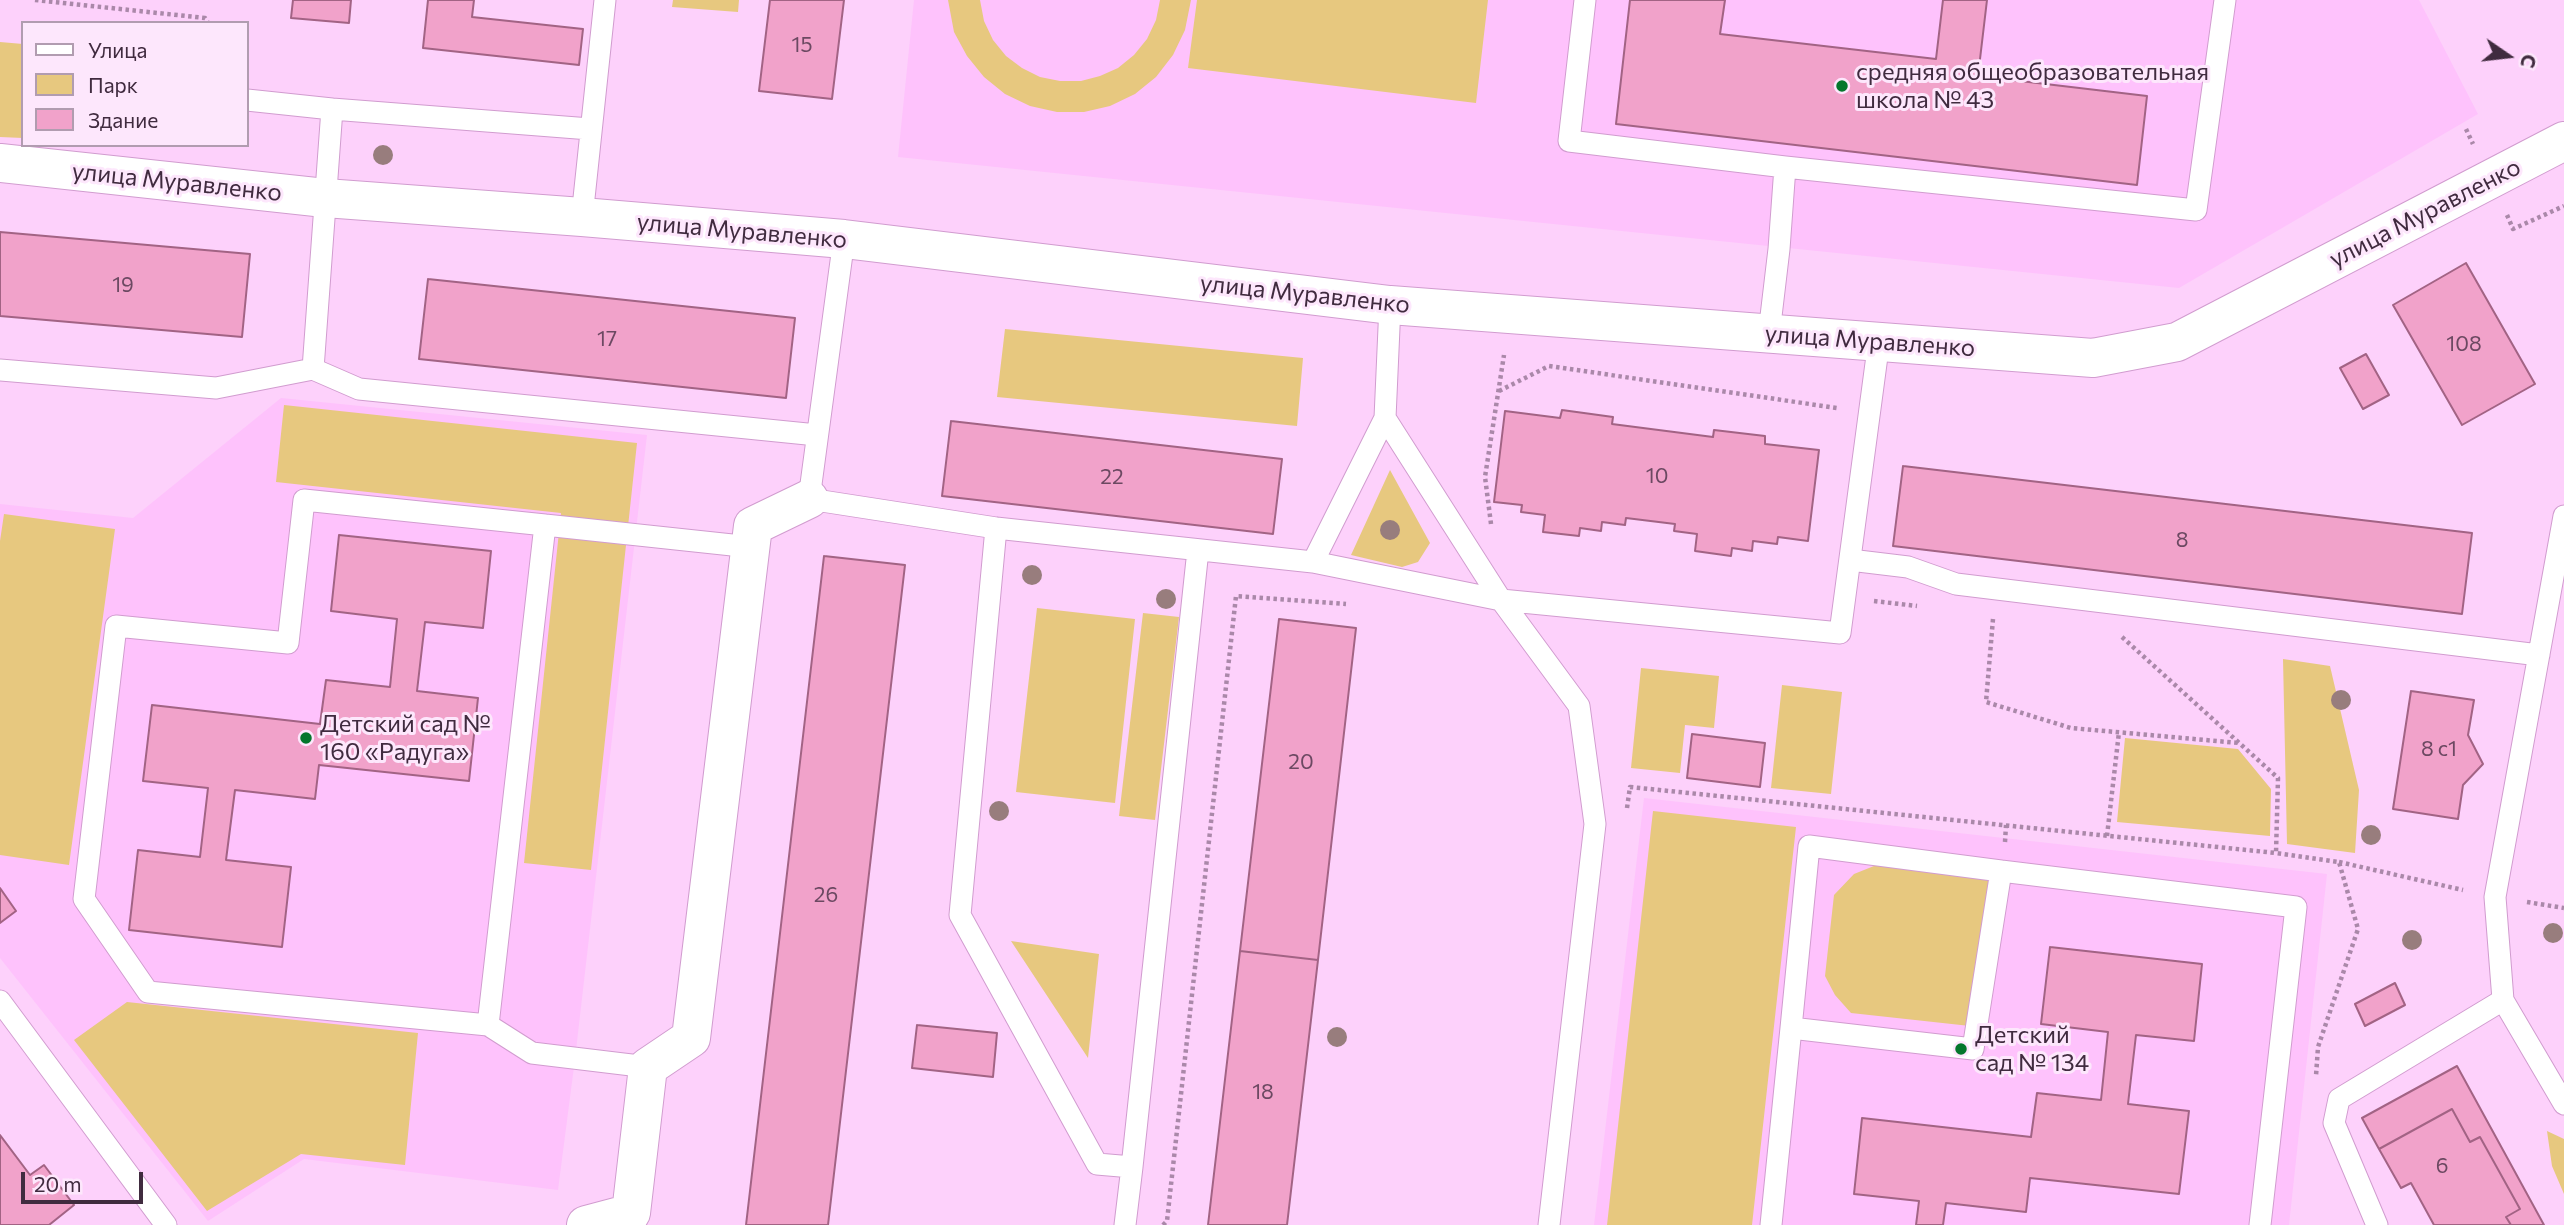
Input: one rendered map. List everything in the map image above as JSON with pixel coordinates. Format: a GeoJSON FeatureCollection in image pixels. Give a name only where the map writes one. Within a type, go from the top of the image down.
{"type":"FeatureCollection","features":[{"type":"Feature","properties":{"kind":"street","name":"улица Муравленко"},"geometry":{"type":"LineString","coordinates":[[0,163],[325,198],[844,239],[1390,305],[2093,358],[2177,342],[2561,150]]}},
{"type":"Feature","properties":{"kind":"street"},"geometry":{"type":"LineString","coordinates":[[586,1225],[631,1213],[648,1067],[691,1038],[753,526],[809,499]]}},
{"type":"Feature","properties":{"kind":"lane"},"geometry":{"type":"LineString","coordinates":[[582,217],[605,0]]}},
{"type":"Feature","properties":{"kind":"lane"},"geometry":{"type":"LineString","coordinates":[[1585,0],[1569,141],[1785,167],[2196,209],[2225,0]]}},
{"type":"Feature","properties":{"kind":"lane"},"geometry":{"type":"LineString","coordinates":[[248,100],[590,129]]}},
{"type":"Feature","properties":{"kind":"lane"},"geometry":{"type":"LineString","coordinates":[[313,369],[332,108]]}},
{"type":"Feature","properties":{"kind":"lane"},"geometry":{"type":"LineString","coordinates":[[1769,333],[1778,263],[1785,167]]}},
{"type":"Feature","properties":{"kind":"lane"},"geometry":{"type":"LineString","coordinates":[[844,239],[809,499],[996,528],[1313,562],[1501,600],[1840,633],[1879,341]]}},
{"type":"Feature","properties":{"kind":"lane"},"geometry":{"type":"LineString","coordinates":[[1313,562],[1385,418],[1390,305]]}},
{"type":"Feature","properties":{"kind":"lane"},"geometry":{"type":"LineString","coordinates":[[0,370],[216,388],[313,369],[359,389],[817,435]]}},
{"type":"Feature","properties":{"kind":"lane"},"geometry":{"type":"LineString","coordinates":[[1385,418],[1501,600],[1579,706],[1595,824],[1549,1225]]}},
{"type":"Feature","properties":{"kind":"lane"},"geometry":{"type":"LineString","coordinates":[[648,1067],[532,1053],[488,1025],[148,992],[84,899],[116,626],[288,643],[304,500],[751,547]]}},
{"type":"Feature","properties":{"kind":"lane"},"geometry":{"type":"LineString","coordinates":[[2564,516],[2495,897],[2503,1000],[2564,1104]]}},
{"type":"Feature","properties":{"kind":"lane"},"geometry":{"type":"LineString","coordinates":[[488,1025],[545,525]]}},
{"type":"Feature","properties":{"kind":"lane"},"geometry":{"type":"LineString","coordinates":[[996,528],[960,915],[1097,1164],[1132,1167]]}},
{"type":"Feature","properties":{"kind":"lane"},"geometry":{"type":"LineString","coordinates":[[1125,1225],[1198,550]]}},
{"type":"Feature","properties":{"kind":"lane"},"geometry":{"type":"LineString","coordinates":[[1850,560],[1908,568],[1956,584],[2539,655]]}},
{"type":"Feature","properties":{"kind":"lane"},"geometry":{"type":"LineString","coordinates":[[1771,1225],[1809,846],[2296,907],[2260,1225]]}},
{"type":"Feature","properties":{"kind":"lane"},"geometry":{"type":"LineString","coordinates":[[1791,1028],[1973,1049],[2001,870]]}},
{"type":"Feature","properties":{"kind":"lane"},"geometry":{"type":"LineString","coordinates":[[2377,1225],[2334,1123],[2339,1099],[2503,1000]]}},
{"type":"Feature","properties":{"kind":"lane"},"geometry":{"type":"LineString","coordinates":[[0,1001],[166,1225]]}},
{"type":"Feature","properties":{"kind":"path"},"geometry":{"type":"LineString","coordinates":[[35,0],[205,18],[207,21]]}},
{"type":"Feature","properties":{"kind":"path"},"geometry":{"type":"LineString","coordinates":[[1492,531],[1485,477],[1504,355]]}},
{"type":"Feature","properties":{"kind":"path"},"geometry":{"type":"LineString","coordinates":[[1499,391],[1549,366],[1839,408]]}},
{"type":"Feature","properties":{"kind":"path"},"geometry":{"type":"LineString","coordinates":[[1163,1225],[1167,1221],[1236,596],[1357,605]]}},
{"type":"Feature","properties":{"kind":"path"},"geometry":{"type":"LineString","coordinates":[[1845,597],[1928,608]]}},
{"type":"Feature","properties":{"kind":"path"},"geometry":{"type":"LineString","coordinates":[[1994,616],[1986,702],[2071,728],[2240,743]]}},
{"type":"Feature","properties":{"kind":"path"},"geometry":{"type":"LineString","coordinates":[[2117,632],[2278,778],[2276,853],[2339,862],[2495,897],[2564,908]]}},
{"type":"Feature","properties":{"kind":"path"},"geometry":{"type":"LineString","coordinates":[[2107,836],[2119,732]]}},
{"type":"Feature","properties":{"kind":"path"},"geometry":{"type":"LineString","coordinates":[[2315,1088],[2318,1047],[2358,929],[2339,862]]}},
{"type":"Feature","properties":{"kind":"shaded area"},"geometry":{"type":"Polygon","coordinates":[[[914,0],[2419,0],[2478,114],[2179,288],[898,157],[914,0]]]}},
{"type":"Feature","properties":{"kind":"shaded area","name":"Детский сад № 160 «Радуга»"},"geometry":{"type":"Polygon","coordinates":[[[281,398],[647,435],[558,1190],[304,1159],[208,1221],[0,958],[0,504],[133,518],[281,398]]]}},
{"type":"Feature","properties":{"kind":"shaded area","name":"Детский сад № 134"},"geometry":{"type":"Polygon","coordinates":[[[1644,798],[2327,874],[2289,1225],[1594,1225],[1644,798]]]}},
{"type":"Feature","properties":{"kind":"green space"},"geometry":{"type":"Polygon","coordinates":[[[673,0],[739,0],[738,12],[672,7],[673,0]]]}},
{"type":"Feature","properties":{"kind":"green space"},"geometry":{"type":"Polygon","coordinates":[[[948,0],[980,0],[984,21],[993,40],[1006,56],[1022,68],[1040,77],[1081,81],[1118,68],[1134,55],[1147,39],[1156,20],[1160,0],[1191,0],[1185,30],[1173,55],[1156,77],[1135,94],[1110,106],[1084,112],[1057,112],[1030,106],[1005,94],[984,77],[967,56],[954,32],[948,0]]]}},
{"type":"Feature","properties":{"kind":"green space"},"geometry":{"type":"Polygon","coordinates":[[[1197,0],[1488,0],[1476,103],[1188,68],[1197,0]]]}},
{"type":"Feature","properties":{"kind":"green space"},"geometry":{"type":"Polygon","coordinates":[[[0,42],[21,44],[21,138],[0,137],[0,42]]]}},
{"type":"Feature","properties":{"kind":"green space"},"geometry":{"type":"Polygon","coordinates":[[[1005,329],[1303,358],[1297,426],[997,397],[1005,329]]]}},
{"type":"Feature","properties":{"kind":"green space"},"geometry":{"type":"Polygon","coordinates":[[[284,405],[637,443],[591,870],[524,863],[561,513],[276,482],[284,405]]]}},
{"type":"Feature","properties":{"kind":"green space"},"geometry":{"type":"Polygon","coordinates":[[[1390,470],[1430,543],[1418,562],[1402,567],[1351,555],[1390,470]]]}},
{"type":"Feature","properties":{"kind":"green space"},"geometry":{"type":"Polygon","coordinates":[[[4,514],[115,529],[69,865],[0,855],[0,541],[4,514]]]}},
{"type":"Feature","properties":{"kind":"green space"},"geometry":{"type":"Polygon","coordinates":[[[1037,608],[1135,619],[1115,803],[1016,792],[1037,608]]]}},
{"type":"Feature","properties":{"kind":"green space"},"geometry":{"type":"Polygon","coordinates":[[[1143,613],[1179,617],[1155,820],[1119,816],[1143,613]]]}},
{"type":"Feature","properties":{"kind":"green space"},"geometry":{"type":"Polygon","coordinates":[[[2283,659],[2330,666],[2359,790],[2355,853],[2287,844],[2283,659]]]}},
{"type":"Feature","properties":{"kind":"green space"},"geometry":{"type":"Polygon","coordinates":[[[1641,668],[1719,676],[1714,728],[1685,725],[1680,773],[1631,768],[1641,668]]]}},
{"type":"Feature","properties":{"kind":"green space"},"geometry":{"type":"Polygon","coordinates":[[[1782,685],[1842,692],[1831,794],[1771,788],[1782,685]]]}},
{"type":"Feature","properties":{"kind":"green space"},"geometry":{"type":"Polygon","coordinates":[[[2125,738],[2238,749],[2271,789],[2270,836],[2117,822],[2125,738]]]}},
{"type":"Feature","properties":{"kind":"green space"},"geometry":{"type":"Polygon","coordinates":[[[1653,811],[1796,827],[1752,1225],[1607,1225],[1653,811]]]}},
{"type":"Feature","properties":{"kind":"green space"},"geometry":{"type":"Polygon","coordinates":[[[1879,864],[1989,877],[1970,1026],[1851,1013],[1835,995],[1825,976],[1834,895],[1854,874],[1879,864]]]}},
{"type":"Feature","properties":{"kind":"green space"},"geometry":{"type":"Polygon","coordinates":[[[1011,941],[1099,954],[1088,1058],[1011,941]]]}},
{"type":"Feature","properties":{"kind":"green space"},"geometry":{"type":"Polygon","coordinates":[[[127,1002],[418,1033],[405,1165],[301,1154],[207,1211],[74,1040],[127,1002]]]}},
{"type":"Feature","properties":{"kind":"green space"},"geometry":{"type":"Polygon","coordinates":[[[2547,1131],[2564,1139],[2564,1194],[2552,1166],[2547,1131]]]}},
{"type":"Feature","properties":{"kind":"building"},"geometry":{"type":"Polygon","coordinates":[[[293,0],[351,0],[349,23],[291,18],[293,0]]]}},
{"type":"Feature","properties":{"kind":"building"},"geometry":{"type":"Polygon","coordinates":[[[428,0],[474,0],[472,17],[583,29],[579,65],[423,48],[428,0]]]}},
{"type":"Feature","properties":{"kind":"building"},"geometry":{"type":"Polygon","coordinates":[[[770,0],[844,0],[832,99],[759,91],[770,0]]]}},
{"type":"Feature","properties":{"kind":"building","name":"средняя общеобразовательная школа № 43"},"geometry":{"type":"Polygon","coordinates":[[[1630,0],[1725,0],[1720,34],[1936,59],[1943,0],[1987,0],[1978,76],[2147,96],[2137,185],[1616,124],[1630,0]]]}},
{"type":"Feature","properties":{"kind":"building"},"geometry":{"type":"Polygon","coordinates":[[[0,232],[250,254],[242,337],[0,316],[0,232]]]}},
{"type":"Feature","properties":{"kind":"building"},"geometry":{"type":"Polygon","coordinates":[[[2466,263],[2535,384],[2462,425],[2393,305],[2466,263]]]}},
{"type":"Feature","properties":{"kind":"building"},"geometry":{"type":"Polygon","coordinates":[[[428,279],[795,318],[786,398],[419,359],[428,279]]]}},
{"type":"Feature","properties":{"kind":"building"},"geometry":{"type":"Polygon","coordinates":[[[2366,354],[2389,395],[2363,409],[2340,368],[2366,354]]]}},
{"type":"Feature","properties":{"kind":"building"},"geometry":{"type":"Polygon","coordinates":[[[1562,410],[1613,417],[1612,424],[1713,437],[1714,430],[1765,436],[1765,444],[1819,450],[1808,541],[1778,537],[1777,544],[1753,541],[1752,551],[1732,548],[1731,556],[1695,551],[1697,534],[1674,531],[1675,524],[1626,518],[1625,525],[1602,522],[1601,531],[1580,528],[1579,536],[1543,532],[1545,515],[1521,512],[1522,505],[1494,502],[1505,411],[1560,418],[1562,410]]]}},
{"type":"Feature","properties":{"kind":"building"},"geometry":{"type":"Polygon","coordinates":[[[951,421],[1282,459],[1273,534],[942,496],[951,421]]]}},
{"type":"Feature","properties":{"kind":"building"},"geometry":{"type":"Polygon","coordinates":[[[1903,466],[2472,533],[2462,614],[1893,546],[1903,466]]]}},
{"type":"Feature","properties":{"kind":"building"},"geometry":{"type":"Polygon","coordinates":[[[339,535],[491,551],[483,628],[425,622],[417,691],[478,698],[469,781],[319,765],[315,799],[235,790],[226,860],[291,867],[282,947],[129,930],[138,850],[200,857],[208,788],[143,781],[152,705],[320,724],[326,680],[390,687],[397,619],[331,611],[339,535]]]}},
{"type":"Feature","properties":{"kind":"building"},"geometry":{"type":"Polygon","coordinates":[[[824,556],[905,565],[828,1225],[746,1225],[824,556]]]}},
{"type":"Feature","properties":{"kind":"building"},"geometry":{"type":"Polygon","coordinates":[[[1279,619],[1356,628],[1318,960],[1240,951],[1279,619]]]}},
{"type":"Feature","properties":{"kind":"building"},"geometry":{"type":"Polygon","coordinates":[[[2411,691],[2474,700],[2468,735],[2483,764],[2463,785],[2458,819],[2393,809],[2411,691]]]}},
{"type":"Feature","properties":{"kind":"building"},"geometry":{"type":"Polygon","coordinates":[[[1692,734],[1765,743],[1760,787],[1687,778],[1692,734]]]}},
{"type":"Feature","properties":{"kind":"building"},"geometry":{"type":"Polygon","coordinates":[[[0,888],[16,911],[0,923],[0,888]]]}},
{"type":"Feature","properties":{"kind":"building"},"geometry":{"type":"Polygon","coordinates":[[[2050,947],[2202,964],[2194,1041],[2136,1035],[2128,1104],[2189,1111],[2179,1194],[2030,1178],[2026,1212],[1946,1203],[1943,1225],[1916,1225],[1919,1201],[1854,1194],[1862,1118],[2031,1137],[2037,1093],[2101,1100],[2108,1032],[2041,1024],[2050,947]]]}},
{"type":"Feature","properties":{"kind":"building"},"geometry":{"type":"Polygon","coordinates":[[[1240,951],[1318,960],[1287,1225],[1208,1225],[1240,951]]]}},
{"type":"Feature","properties":{"kind":"building"},"geometry":{"type":"Polygon","coordinates":[[[2395,983],[2405,1005],[2365,1026],[2355,1004],[2395,983]]]}},
{"type":"Feature","properties":{"kind":"building"},"geometry":{"type":"Polygon","coordinates":[[[917,1025],[997,1033],[993,1077],[912,1068],[917,1025]]]}},
{"type":"Feature","properties":{"kind":"building"},"geometry":{"type":"Polygon","coordinates":[[[2457,1066],[2544,1225],[2511,1225],[2506,1217],[2520,1209],[2480,1137],[2470,1142],[2452,1109],[2379,1149],[2362,1118],[2457,1066]]]}},
{"type":"Feature","properties":{"kind":"building"},"geometry":{"type":"Polygon","coordinates":[[[2452,1109],[2470,1142],[2480,1137],[2520,1209],[2506,1217],[2511,1225],[2434,1225],[2411,1183],[2401,1188],[2379,1149],[2452,1109]]]}},
{"type":"Feature","properties":{"kind":"building"},"geometry":{"type":"Polygon","coordinates":[[[0,1135],[30,1175],[44,1165],[74,1205],[49,1225],[0,1225],[0,1135]]]}},
{"type":"Feature","properties":{"kind":"place","name":"средняя общеобразовательная школа № 43"},"geometry":{"type":"Point","coordinates":[1842,86]}},
{"type":"Feature","properties":{"kind":"place","name":"Детский сад № 160 «Радуга»"},"geometry":{"type":"Point","coordinates":[306,738]}},
{"type":"Feature","properties":{"kind":"place","name":"Детский сад № 134"},"geometry":{"type":"Point","coordinates":[1961,1049]}}]}
